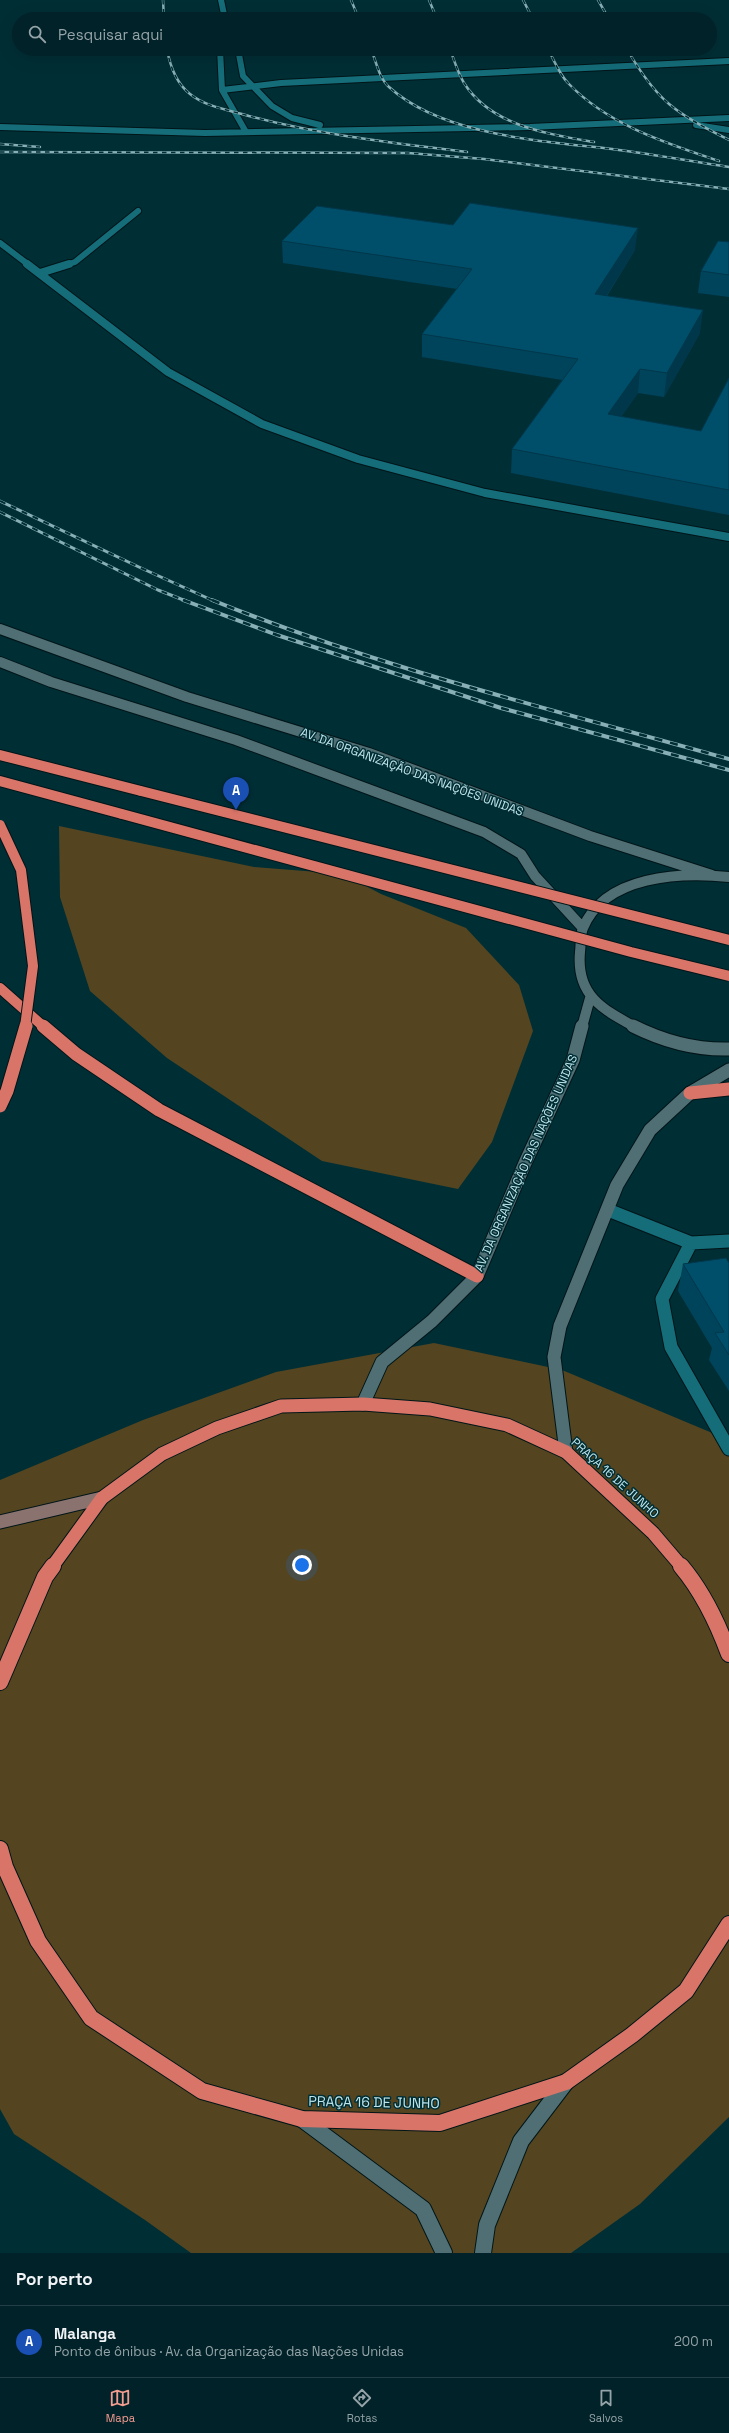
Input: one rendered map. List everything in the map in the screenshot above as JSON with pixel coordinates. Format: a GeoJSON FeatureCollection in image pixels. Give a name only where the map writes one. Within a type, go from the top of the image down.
{"type":"FeatureCollection","features":[{"type":"Feature","properties":{"kind":"highway"},"geometry":{"type":"LineString","coordinates":[[0,755],[729,940]]}},
{"type":"Feature","properties":{"kind":"highway"},"geometry":{"type":"LineString","coordinates":[[0,781],[631,952],[729,976]]}},
{"type":"Feature","properties":{"kind":"highway"},"geometry":{"type":"LineString","coordinates":[[0,825],[21,870],[33,966],[25,1030],[7,1091],[0,1106]]}},
{"type":"Feature","properties":{"kind":"highway"},"geometry":{"type":"LineString","coordinates":[[0,988],[76,1054],[159,1110],[478,1276]]}},
{"type":"Feature","properties":{"kind":"highway"},"geometry":{"type":"LineString","coordinates":[[690,1093],[729,1089]]}},
{"type":"Feature","properties":{"kind":"highway","name":"PRAÇA 16 DE JUNHO"},"geometry":{"type":"LineString","coordinates":[[0,1682],[45,1577],[102,1498],[162,1454],[217,1428],[281,1406],[363,1404],[430,1409],[507,1424],[566,1452],[653,1533],[690,1577],[725,1635],[729,1654]]}},
{"type":"Feature","properties":{"kind":"highway","name":"PRAÇA 16 DE JUNHO"},"geometry":{"type":"LineString","coordinates":[[0,1849],[5,1867],[38,1941],[90,2018],[202,2091],[302,2119],[440,2122],[566,2082],[632,2035],[686,1991],[729,1924]]}},
{"type":"Feature","properties":{"kind":"main road","name":"AV. DA ORGANIZAÇÃO DAS NAÇÕES UNIDAS"},"geometry":{"type":"LineString","coordinates":[[0,629],[216,707],[316,735],[390,761],[638,854],[712,874]]}},
{"type":"Feature","properties":{"kind":"main road"},"geometry":{"type":"LineString","coordinates":[[0,662],[65,687],[236,740],[484,832],[521,854],[534,876],[582,927]]}},
{"type":"Feature","properties":{"kind":"main road"},"geometry":{"type":"LineString","coordinates":[[729,877],[712,874],[670,876],[632,886],[610,897],[594,911],[582,927],[578,964],[590,998],[631,1026],[674,1043],[729,1049]]}},
{"type":"Feature","properties":{"kind":"main road","name":"AV. DA ORGANIZAÇÃO DAS NAÇÕES UNIDAS"},"geometry":{"type":"LineString","coordinates":[[363,1404],[382,1362],[432,1321],[478,1276],[525,1163],[573,1060],[590,998]]}},
{"type":"Feature","properties":{"kind":"main road"},"geometry":{"type":"LineString","coordinates":[[566,1452],[554,1357],[560,1326],[617,1185],[650,1130],[690,1093],[729,1070]]}},
{"type":"Feature","properties":{"kind":"main road"},"geometry":{"type":"LineString","coordinates":[[0,1522],[102,1498]]}},
{"type":"Feature","properties":{"kind":"main road"},"geometry":{"type":"LineString","coordinates":[[483,2253],[487,2225],[520,2141],[566,2082]]}},
{"type":"Feature","properties":{"kind":"main road"},"geometry":{"type":"LineString","coordinates":[[302,2119],[424,2209],[444,2253]]}},
{"type":"Feature","properties":{"kind":"lane"},"geometry":{"type":"LineString","coordinates":[[221,0],[224,12]]}},
{"type":"Feature","properties":{"kind":"lane"},"geometry":{"type":"LineString","coordinates":[[220,56],[222,90],[246,132]]}},
{"type":"Feature","properties":{"kind":"lane"},"geometry":{"type":"LineString","coordinates":[[239,56],[240,68],[252,87],[272,106],[308,123],[381,130]]}},
{"type":"Feature","properties":{"kind":"lane"},"geometry":{"type":"LineString","coordinates":[[222,90],[296,82],[719,63],[729,61]]}},
{"type":"Feature","properties":{"kind":"lane"},"geometry":{"type":"LineString","coordinates":[[0,127],[166,134],[381,130],[729,118]]}},
{"type":"Feature","properties":{"kind":"lane"},"geometry":{"type":"LineString","coordinates":[[643,122],[700,125],[729,130]]}},
{"type":"Feature","properties":{"kind":"lane"},"geometry":{"type":"LineString","coordinates":[[40,273],[75,262],[138,211]]}},
{"type":"Feature","properties":{"kind":"lane"},"geometry":{"type":"LineString","coordinates":[[0,243],[168,372],[262,424],[358,459],[485,493],[729,537]]}},
{"type":"Feature","properties":{"kind":"lane"},"geometry":{"type":"LineString","coordinates":[[608,1210],[691,1243],[729,1241]]}},
{"type":"Feature","properties":{"kind":"lane"},"geometry":{"type":"LineString","coordinates":[[691,1243],[662,1299],[670,1347],[729,1449]]}},
{"type":"Feature","properties":{"kind":"shaded area"},"geometry":{"type":"Polygon","coordinates":[[[59,826],[254,867],[343,874],[381,894],[466,928],[519,985],[533,1031],[492,1142],[458,1189],[322,1161],[167,1058],[90,991],[60,897],[59,826]]]}},
{"type":"Feature","properties":{"kind":"shaded area"},"geometry":{"type":"Polygon","coordinates":[[[434,1343],[562,1370],[717,1435],[729,1445],[729,2117],[640,2204],[571,2253],[191,2253],[145,2220],[14,2134],[0,2109],[0,1480],[143,1420],[276,1372],[434,1343]]]}},
{"type":"Feature","properties":{"kind":"building"},"geometry":{"type":"Polygon","coordinates":[[[470,203],[638,228],[595,294],[703,310],[667,373],[640,369],[608,414],[701,431],[729,378],[729,490],[512,449],[578,359],[422,334],[472,269],[282,241],[317,206],[453,225],[470,203]]]}},
{"type":"Feature","properties":{"kind":"building"},"geometry":{"type":"Polygon","coordinates":[[[718,241],[729,242],[729,275],[701,271],[718,241]]]}},
{"type":"Feature","properties":{"kind":"building"},"geometry":{"type":"Polygon","coordinates":[[[726,1258],[729,1263],[729,1355],[715,1333],[724,1332],[683,1264],[726,1258]]]}},
{"type":"Feature","properties":{"kind":"railway"},"geometry":{"type":"LineString","coordinates":[[163,0],[164,12]]}},
{"type":"Feature","properties":{"kind":"railway"},"geometry":{"type":"LineString","coordinates":[[351,0],[356,12]]}},
{"type":"Feature","properties":{"kind":"railway"},"geometry":{"type":"LineString","coordinates":[[429,0],[434,12]]}},
{"type":"Feature","properties":{"kind":"railway"},"geometry":{"type":"LineString","coordinates":[[523,0],[529,12]]}},
{"type":"Feature","properties":{"kind":"railway"},"geometry":{"type":"LineString","coordinates":[[598,0],[605,12]]}},
{"type":"Feature","properties":{"kind":"railway"},"geometry":{"type":"LineString","coordinates":[[169,56],[177,79],[185,90],[196,98],[210,105],[276,123],[330,133],[385,142],[467,152]]}},
{"type":"Feature","properties":{"kind":"railway"},"geometry":{"type":"LineString","coordinates":[[374,56],[380,74],[389,87],[411,103],[437,116],[465,126],[525,139],[627,151],[729,167]]}},
{"type":"Feature","properties":{"kind":"railway"},"geometry":{"type":"LineString","coordinates":[[453,56],[464,83],[475,98],[489,109],[522,126],[594,142]]}},
{"type":"Feature","properties":{"kind":"railway"},"geometry":{"type":"LineString","coordinates":[[552,56],[559,71],[568,83],[584,98],[601,110],[639,131],[719,161]]}},
{"type":"Feature","properties":{"kind":"railway"},"geometry":{"type":"LineString","coordinates":[[631,56],[648,82],[669,104],[695,122],[729,140]]}},
{"type":"Feature","properties":{"kind":"railway"},"geometry":{"type":"LineString","coordinates":[[0,144],[40,147]]}},
{"type":"Feature","properties":{"kind":"railway"},"geometry":{"type":"LineString","coordinates":[[0,152],[408,153],[484,159],[729,189]]}},
{"type":"Feature","properties":{"kind":"railway"},"geometry":{"type":"LineString","coordinates":[[0,501],[214,601]]}},
{"type":"Feature","properties":{"kind":"railway"},"geometry":{"type":"LineString","coordinates":[[0,512],[158,590],[186,601]]}},
{"type":"Feature","properties":{"kind":"railway"},"geometry":{"type":"LineString","coordinates":[[183,600],[277,635],[501,708],[729,770]]}},
{"type":"Feature","properties":{"kind":"railway"},"geometry":{"type":"LineString","coordinates":[[212,600],[339,647],[468,687],[729,759]]}},
{"type":"Feature","properties":{"kind":"place","name":"Malanga"},"geometry":{"type":"Point","coordinates":[236,810]}}]}
